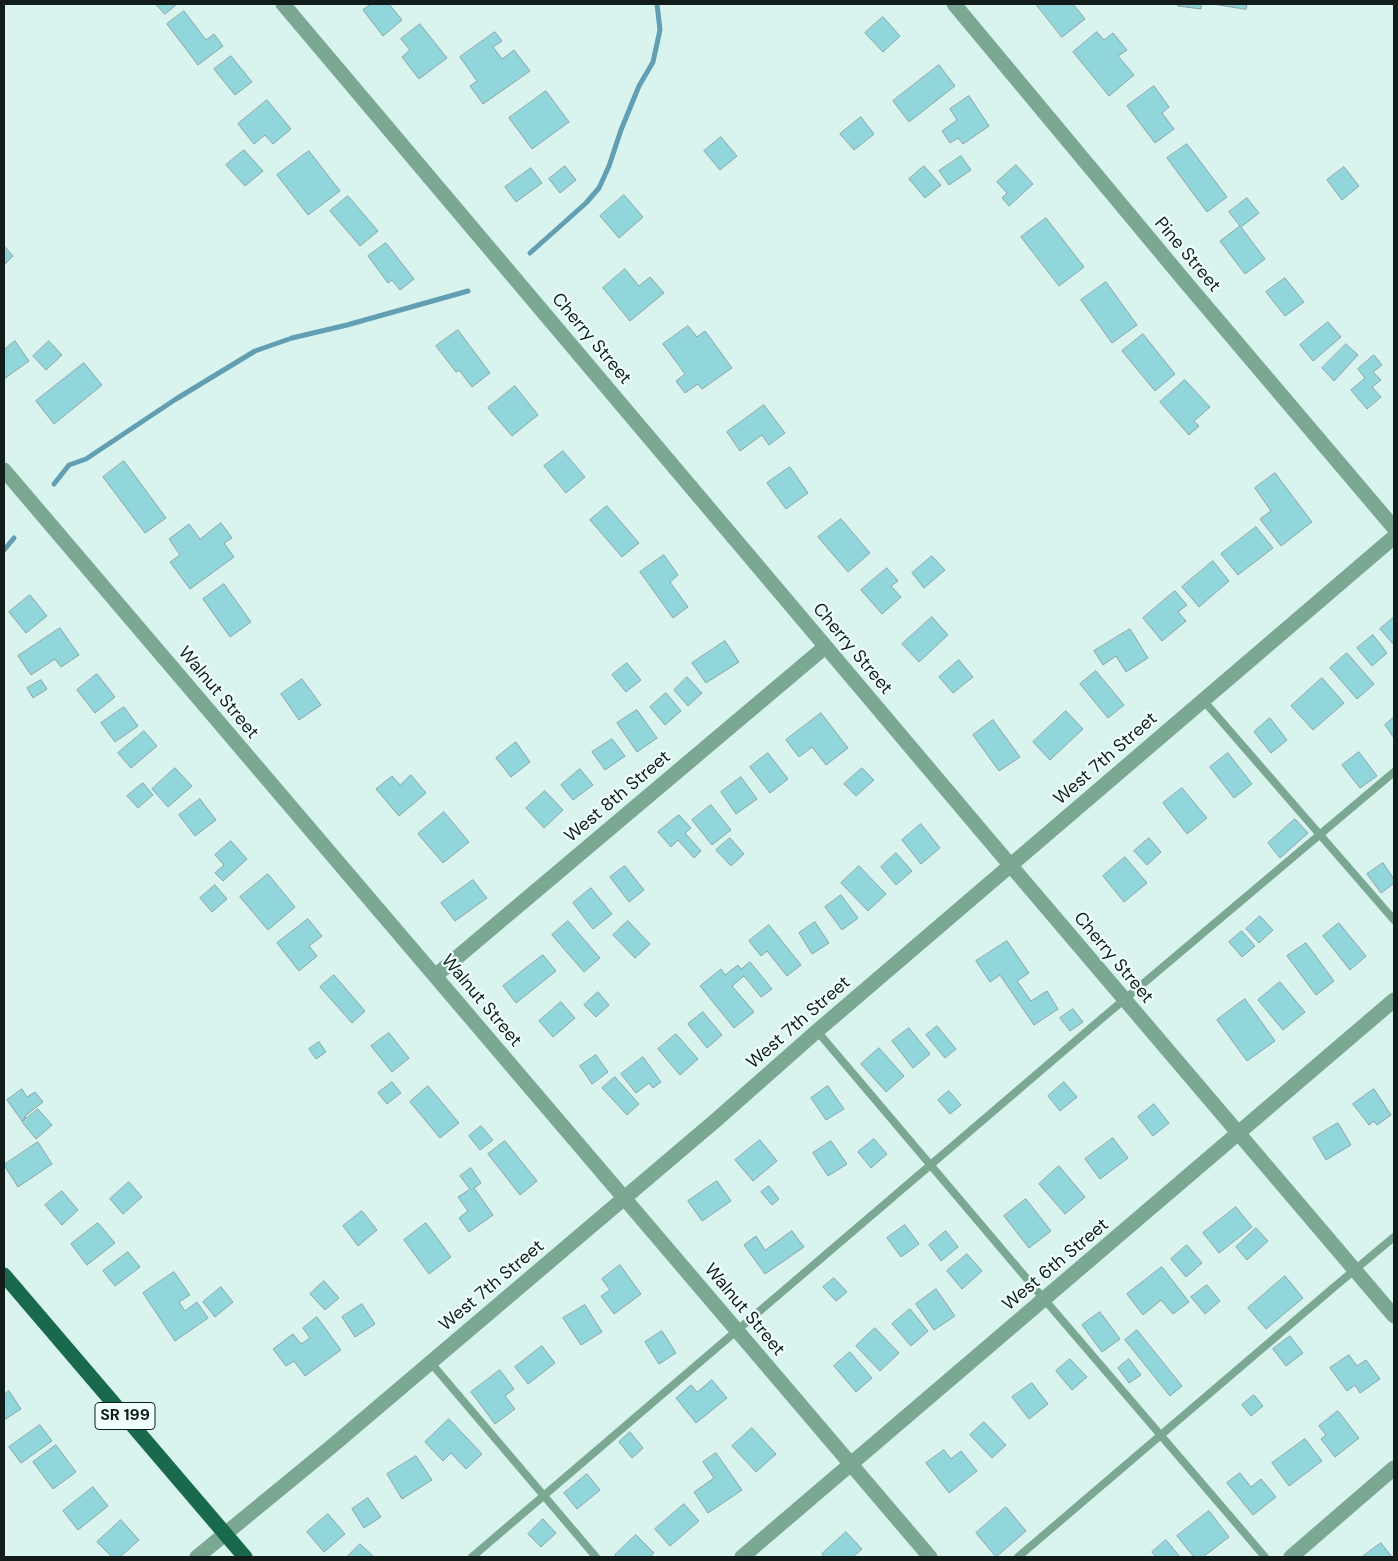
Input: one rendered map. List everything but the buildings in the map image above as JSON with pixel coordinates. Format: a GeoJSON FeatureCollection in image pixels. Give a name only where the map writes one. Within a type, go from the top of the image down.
{"type":"FeatureCollection","features":[{"type":"Feature","properties":{"kind":"main road","name":"SR 199"},"geometry":{"type":"LineString","coordinates":[[4,1275],[245,1557]]}},
{"type":"Feature","properties":{"kind":"street","name":"Cherry Street"},"geometry":{"type":"LineString","coordinates":[[283,4],[1124,1000],[1394,1316]]}},
{"type":"Feature","properties":{"kind":"street","name":"Pine Street"},"geometry":{"type":"LineString","coordinates":[[954,4],[1188,286],[1394,528]]}},
{"type":"Feature","properties":{"kind":"street","name":"Walnut Street"},"geometry":{"type":"LineString","coordinates":[[4,470],[930,1557]]}},
{"type":"Feature","properties":{"kind":"street","name":"West 7th Street"},"geometry":{"type":"LineString","coordinates":[[197,1557],[431,1363],[1394,536]]}},
{"type":"Feature","properties":{"kind":"street","name":"West 8th Street"},"geometry":{"type":"LineString","coordinates":[[435,976],[826,647]]}},
{"type":"Feature","properties":{"kind":"street","name":"West 6th Street"},"geometry":{"type":"LineString","coordinates":[[742,1557],[1394,1000]]}},
{"type":"Feature","properties":{"kind":"street"},"geometry":{"type":"LineString","coordinates":[[1291,1557],[1394,1468]]}},
{"type":"Feature","properties":{"kind":"lane"},"geometry":{"type":"LineString","coordinates":[[1203,700],[1394,920]]}},
{"type":"Feature","properties":{"kind":"lane"},"geometry":{"type":"LineString","coordinates":[[472,1557],[1394,772]]}},
{"type":"Feature","properties":{"kind":"lane"},"geometry":{"type":"LineString","coordinates":[[817,1031],[1044,1300],[1265,1557]]}},
{"type":"Feature","properties":{"kind":"lane"},"geometry":{"type":"LineString","coordinates":[[1018,1557],[1160,1434],[1394,1237]]}},
{"type":"Feature","properties":{"kind":"lane"},"geometry":{"type":"LineString","coordinates":[[431,1363],[596,1557]]}},
{"type":"Feature","properties":{"kind":"waterway"},"geometry":{"type":"LineString","coordinates":[[530,253],[586,203],[599,188],[639,86],[653,62],[660,30],[657,4]]}},
{"type":"Feature","properties":{"kind":"waterway"},"geometry":{"type":"LineString","coordinates":[[54,484],[69,465],[86,459],[176,399],[255,351],[292,338],[347,325],[468,291]]}},
{"type":"Feature","properties":{"kind":"waterway"},"geometry":{"type":"LineString","coordinates":[[4,550],[14,538]]}}]}
